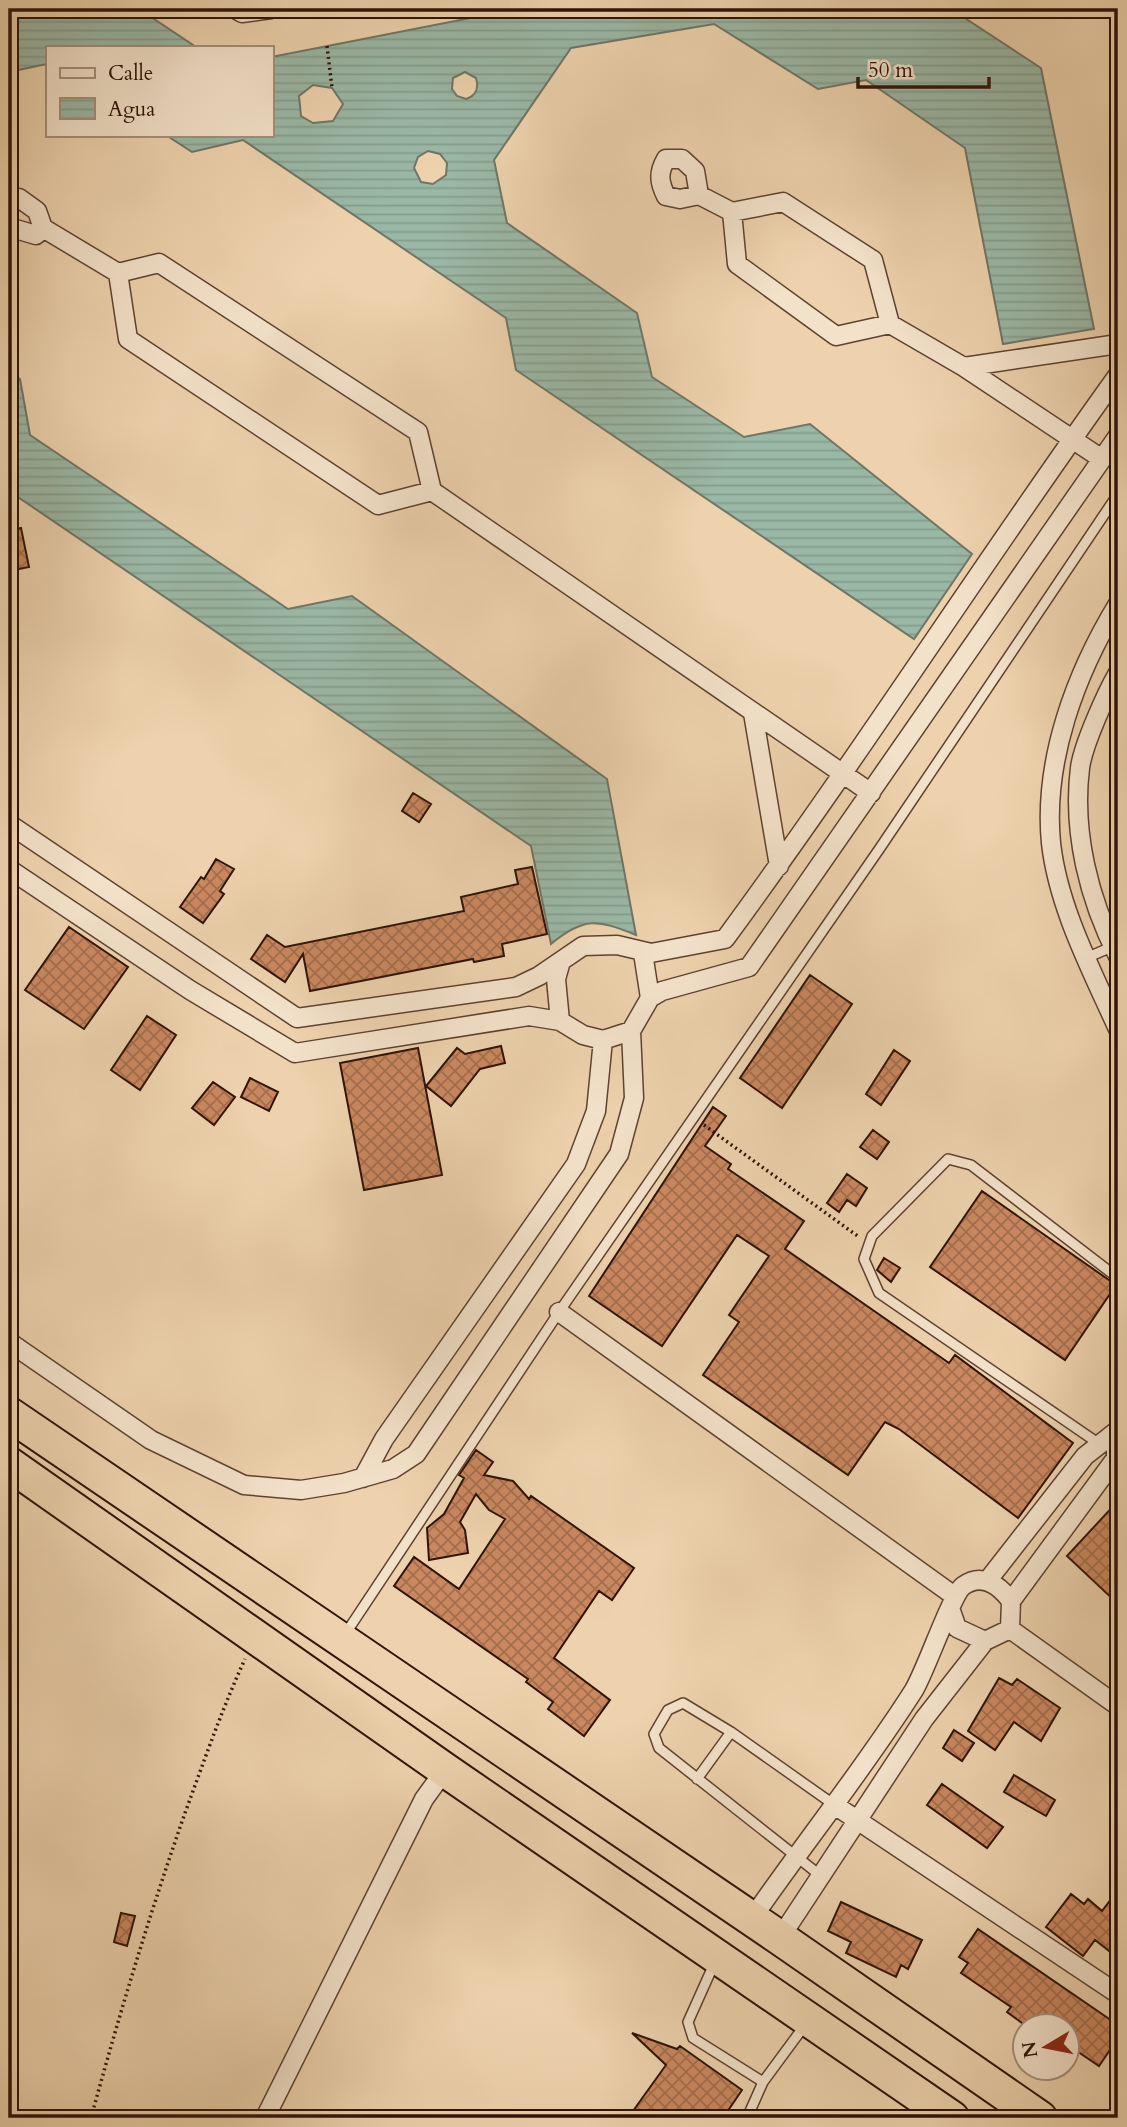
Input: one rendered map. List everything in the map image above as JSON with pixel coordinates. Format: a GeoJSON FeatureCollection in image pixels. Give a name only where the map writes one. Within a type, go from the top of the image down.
{"type":"FeatureCollection","features":[{"type":"Feature","properties":{"kind":"highway"},"geometry":{"type":"LineString","coordinates":[[9,1414],[1040,2118]]}},
{"type":"Feature","properties":{"kind":"highway"},"geometry":{"type":"LineString","coordinates":[[9,1464],[445,1770],[952,2118]]}},
{"type":"Feature","properties":{"kind":"street"},"geometry":{"type":"LineString","coordinates":[[235,9],[242,13],[271,9]]}},
{"type":"Feature","properties":{"kind":"street"},"geometry":{"type":"LineString","coordinates":[[699,195],[733,212],[783,201],[873,260],[890,324]]}},
{"type":"Feature","properties":{"kind":"street"},"geometry":{"type":"LineString","coordinates":[[9,203],[19,198],[37,211],[43,228],[118,273],[159,263],[418,432],[432,491],[871,793]]}},
{"type":"Feature","properties":{"kind":"street"},"geometry":{"type":"LineString","coordinates":[[733,212],[737,264],[836,336],[890,324],[964,367],[1102,459]]}},
{"type":"Feature","properties":{"kind":"street"},"geometry":{"type":"LineString","coordinates":[[9,223],[22,232],[36,235],[43,228]]}},
{"type":"Feature","properties":{"kind":"street"},"geometry":{"type":"LineString","coordinates":[[118,273],[128,339],[378,505],[432,491]]}},
{"type":"Feature","properties":{"kind":"street"},"geometry":{"type":"LineString","coordinates":[[964,367],[1118,344]]}},
{"type":"Feature","properties":{"kind":"street"},"geometry":{"type":"LineString","coordinates":[[9,824],[297,1018],[516,987],[583,946],[617,945],[643,953],[725,939],[779,866],[791,844],[845,774],[1118,375]]}},
{"type":"Feature","properties":{"kind":"street"},"geometry":{"type":"LineString","coordinates":[[9,1342],[151,1440],[244,1485],[301,1490],[393,1469],[416,1454],[619,1154],[634,1098],[631,1031],[650,998],[662,991],[749,967],[1118,436]]}},
{"type":"Feature","properties":{"kind":"street"},"geometry":{"type":"LineString","coordinates":[[1118,604],[1102,630],[1062,727],[1051,789],[1051,844],[1064,898],[1086,958],[1118,1029]]}},
{"type":"Feature","properties":{"kind":"street"},"geometry":{"type":"LineString","coordinates":[[1117,949],[1090,891],[1080,826],[1080,766],[1118,673]]}},
{"type":"Feature","properties":{"kind":"street"},"geometry":{"type":"LineString","coordinates":[[753,713],[779,866]]}},
{"type":"Feature","properties":{"kind":"street"},"geometry":{"type":"LineString","coordinates":[[9,869],[190,990],[295,1053],[529,1016],[560,1021],[583,1035],[603,1040],[631,1031]]}},
{"type":"Feature","properties":{"kind":"street"},"geometry":{"type":"LineString","coordinates":[[643,953],[650,998]]}},
{"type":"Feature","properties":{"kind":"street"},"geometry":{"type":"LineString","coordinates":[[560,1021],[556,979],[561,961]]}},
{"type":"Feature","properties":{"kind":"street"},"geometry":{"type":"LineString","coordinates":[[363,1478],[384,1439],[576,1164],[596,1111],[603,1040]]}},
{"type":"Feature","properties":{"kind":"street"},"geometry":{"type":"LineString","coordinates":[[559,1312],[952,1603],[957,1628],[985,1641]]}},
{"type":"Feature","properties":{"kind":"street"},"geometry":{"type":"LineString","coordinates":[[988,1580],[1098,1443],[1117,1431]]}},
{"type":"Feature","properties":{"kind":"street"},"geometry":{"type":"LineString","coordinates":[[1010,1629],[1011,1601],[1117,1458],[1117,1431]]}},
{"type":"Feature","properties":{"kind":"street"},"geometry":{"type":"LineString","coordinates":[[1098,1443],[1117,1458]]}},
{"type":"Feature","properties":{"kind":"street"},"geometry":{"type":"LineString","coordinates":[[751,1920],[915,1688],[952,1603],[965,1584],[988,1580],[1000,1586],[1011,1601]]}},
{"type":"Feature","properties":{"kind":"street"},"geometry":{"type":"LineString","coordinates":[[780,1938],[924,1719],[985,1641],[1010,1629]]}},
{"type":"Feature","properties":{"kind":"street"},"geometry":{"type":"LineString","coordinates":[[1010,1629],[1118,1706]]}},
{"type":"Feature","properties":{"kind":"street"},"geometry":{"type":"LineString","coordinates":[[265,2118],[424,1799],[445,1770]]}},
{"type":"Feature","properties":{"kind":"street"},"geometry":{"type":"LineString","coordinates":[[833,1804],[1118,1994]]}},
{"type":"Feature","properties":{"kind":"lane"},"geometry":{"type":"LineString","coordinates":[[341,1640],[559,1312],[1118,495]]}},
{"type":"Feature","properties":{"kind":"lane"},"geometry":{"type":"LineString","coordinates":[[1086,958],[1117,949]]}},
{"type":"Feature","properties":{"kind":"lane"},"geometry":{"type":"LineString","coordinates":[[1098,1443],[879,1293],[864,1259],[872,1236],[948,1159],[971,1165],[1118,1278]]}},
{"type":"Feature","properties":{"kind":"lane"},"geometry":{"type":"LineString","coordinates":[[1118,1357],[1118,1387]]}},
{"type":"Feature","properties":{"kind":"lane"},"geometry":{"type":"LineString","coordinates":[[822,1877],[794,1858],[659,1748],[654,1734],[668,1710],[683,1703],[731,1732],[833,1804]]}},
{"type":"Feature","properties":{"kind":"lane"},"geometry":{"type":"LineString","coordinates":[[697,1779],[731,1732]]}},
{"type":"Feature","properties":{"kind":"lane"},"geometry":{"type":"LineString","coordinates":[[717,1957],[688,2022],[693,2038],[763,2082]]}},
{"type":"Feature","properties":{"kind":"lane"},"geometry":{"type":"LineString","coordinates":[[747,2118],[763,2082],[809,2020]]}},
{"type":"Feature","properties":{"kind":"path"},"geometry":{"type":"LineString","coordinates":[[327,46],[332,88]]}},
{"type":"Feature","properties":{"kind":"path"},"geometry":{"type":"LineString","coordinates":[[693,1118],[869,1244]]}},
{"type":"Feature","properties":{"kind":"path"},"geometry":{"type":"LineString","coordinates":[[91,2118],[121,2007],[172,1850],[212,1739],[255,1638]]}},
{"type":"Feature","properties":{"kind":"water"},"geometry":{"type":"Polygon","coordinates":[[[9,9],[139,9],[194,46],[46,46],[46,64],[9,72],[9,9]]]}},
{"type":"Feature","properties":{"kind":"water"},"geometry":{"type":"Polygon","coordinates":[[[516,9],[951,9],[1041,68],[1094,329],[1003,344],[965,148],[866,80],[818,89],[714,24],[571,48],[494,160],[507,223],[637,313],[652,377],[744,437],[810,424],[972,554],[914,639],[516,370],[506,318],[243,140],[192,152],[168,136],[273,136],[273,57],[516,9]],[[465,72],[453,78],[452,89],[457,96],[469,98],[476,91],[476,78],[465,72]],[[313,85],[299,96],[301,116],[313,123],[333,121],[343,104],[332,88],[313,85]],[[428,151],[418,157],[414,168],[421,182],[433,184],[446,175],[447,163],[440,154],[428,151]]]}},
{"type":"Feature","properties":{"kind":"water"},"geometry":{"type":"Polygon","coordinates":[[[9,372],[20,379],[30,435],[288,609],[352,596],[607,779],[636,935],[611,926],[591,923],[573,929],[551,944],[531,846],[9,491],[9,372]]]}},
{"type":"Feature","properties":{"kind":"building"},"geometry":{"type":"Polygon","coordinates":[[[21,528],[29,567],[9,571],[9,531],[21,528]]]}},
{"type":"Feature","properties":{"kind":"building"},"geometry":{"type":"Polygon","coordinates":[[[413,793],[431,804],[419,822],[402,811],[413,793]]]}},
{"type":"Feature","properties":{"kind":"building"},"geometry":{"type":"Polygon","coordinates":[[[216,859],[234,869],[220,891],[224,894],[203,923],[180,907],[201,877],[204,879],[216,859]]]}},
{"type":"Feature","properties":{"kind":"building"},"geometry":{"type":"Polygon","coordinates":[[[532,867],[547,934],[502,944],[504,956],[474,962],[473,959],[310,991],[303,954],[285,982],[251,959],[267,935],[285,947],[464,911],[461,897],[518,884],[515,870],[532,867]]]}},
{"type":"Feature","properties":{"kind":"building"},"geometry":{"type":"Polygon","coordinates":[[[69,927],[128,967],[84,1029],[25,990],[69,927]]]}},
{"type":"Feature","properties":{"kind":"building"},"geometry":{"type":"Polygon","coordinates":[[[810,975],[852,1004],[782,1108],[740,1078],[810,975]]]}},
{"type":"Feature","properties":{"kind":"building"},"geometry":{"type":"Polygon","coordinates":[[[147,1016],[176,1035],[140,1090],[111,1070],[147,1016]]]}},
{"type":"Feature","properties":{"kind":"building"},"geometry":{"type":"Polygon","coordinates":[[[501,1046],[505,1063],[480,1069],[451,1106],[426,1086],[457,1048],[465,1054],[501,1046]]]}},
{"type":"Feature","properties":{"kind":"building"},"geometry":{"type":"Polygon","coordinates":[[[418,1048],[442,1175],[364,1190],[340,1063],[418,1048]]]}},
{"type":"Feature","properties":{"kind":"building"},"geometry":{"type":"Polygon","coordinates":[[[894,1050],[910,1061],[881,1105],[866,1094],[894,1050]]]}},
{"type":"Feature","properties":{"kind":"building"},"geometry":{"type":"Polygon","coordinates":[[[250,1078],[278,1092],[269,1111],[241,1097],[250,1078]]]}},
{"type":"Feature","properties":{"kind":"building"},"geometry":{"type":"Polygon","coordinates":[[[213,1082],[235,1097],[214,1125],[192,1108],[213,1082]]]}},
{"type":"Feature","properties":{"kind":"building"},"geometry":{"type":"Polygon","coordinates":[[[713,1107],[726,1116],[705,1146],[731,1164],[728,1169],[804,1221],[785,1249],[949,1363],[955,1355],[1073,1443],[1018,1518],[899,1429],[885,1422],[848,1475],[703,1375],[739,1322],[729,1315],[769,1256],[737,1235],[662,1346],[589,1296],[713,1107]]]}},
{"type":"Feature","properties":{"kind":"building"},"geometry":{"type":"Polygon","coordinates":[[[873,1130],[889,1142],[877,1159],[860,1147],[873,1130]]]}},
{"type":"Feature","properties":{"kind":"building"},"geometry":{"type":"Polygon","coordinates":[[[847,1174],[867,1188],[856,1206],[847,1200],[839,1212],[827,1203],[847,1174]]]}},
{"type":"Feature","properties":{"kind":"building"},"geometry":{"type":"Polygon","coordinates":[[[982,1191],[1116,1285],[1065,1360],[930,1267],[982,1191]]]}},
{"type":"Feature","properties":{"kind":"building"},"geometry":{"type":"Polygon","coordinates":[[[884,1258],[900,1268],[891,1282],[877,1270],[884,1258]]]}},
{"type":"Feature","properties":{"kind":"building"},"geometry":{"type":"Polygon","coordinates":[[[476,1450],[493,1462],[484,1475],[513,1481],[529,1499],[531,1496],[634,1568],[612,1600],[599,1591],[554,1658],[610,1700],[584,1736],[548,1709],[553,1702],[526,1682],[528,1679],[394,1586],[414,1557],[459,1589],[505,1519],[489,1510],[476,1494],[460,1522],[465,1530],[468,1553],[429,1560],[427,1528],[444,1514],[464,1478],[459,1475],[476,1450]]]}},
{"type":"Feature","properties":{"kind":"building"},"geometry":{"type":"Polygon","coordinates":[[[1118,1501],[1118,1604],[1067,1556],[1118,1501]]]}},
{"type":"Feature","properties":{"kind":"building"},"geometry":{"type":"Polygon","coordinates":[[[999,1678],[1012,1685],[1017,1679],[1060,1708],[1041,1741],[1014,1722],[995,1750],[968,1731],[999,1678]]]}},
{"type":"Feature","properties":{"kind":"building"},"geometry":{"type":"Polygon","coordinates":[[[954,1730],[974,1743],[962,1761],[943,1748],[954,1730]]]}},
{"type":"Feature","properties":{"kind":"building"},"geometry":{"type":"Polygon","coordinates":[[[1014,1775],[1055,1800],[1046,1816],[1004,1792],[1014,1775]]]}},
{"type":"Feature","properties":{"kind":"building"},"geometry":{"type":"Polygon","coordinates":[[[942,1784],[1003,1827],[987,1848],[927,1805],[942,1784]]]}},
{"type":"Feature","properties":{"kind":"building"},"geometry":{"type":"Polygon","coordinates":[[[1118,1890],[1118,1958],[1095,1940],[1083,1956],[1046,1927],[1071,1894],[1084,1904],[1088,1899],[1102,1911],[1118,1890]]]}},
{"type":"Feature","properties":{"kind":"building"},"geometry":{"type":"Polygon","coordinates":[[[841,1902],[922,1940],[908,1969],[901,1965],[896,1977],[846,1953],[851,1942],[828,1931],[841,1902]]]}},
{"type":"Feature","properties":{"kind":"building"},"geometry":{"type":"Polygon","coordinates":[[[121,1913],[135,1916],[127,1946],[114,1942],[121,1913]]]}},
{"type":"Feature","properties":{"kind":"building"},"geometry":{"type":"Polygon","coordinates":[[[978,1929],[1118,2025],[1118,2038],[1099,2066],[1082,2054],[1082,2011],[1012,2011],[1012,2016],[1007,2012],[1011,2007],[961,1973],[968,1963],[959,1957],[978,1929]]]}},
{"type":"Feature","properties":{"kind":"building"},"geometry":{"type":"Polygon","coordinates":[[[632,2033],[677,2049],[680,2046],[742,2090],[723,2118],[628,2118],[666,2065],[632,2033]]]}}]}
